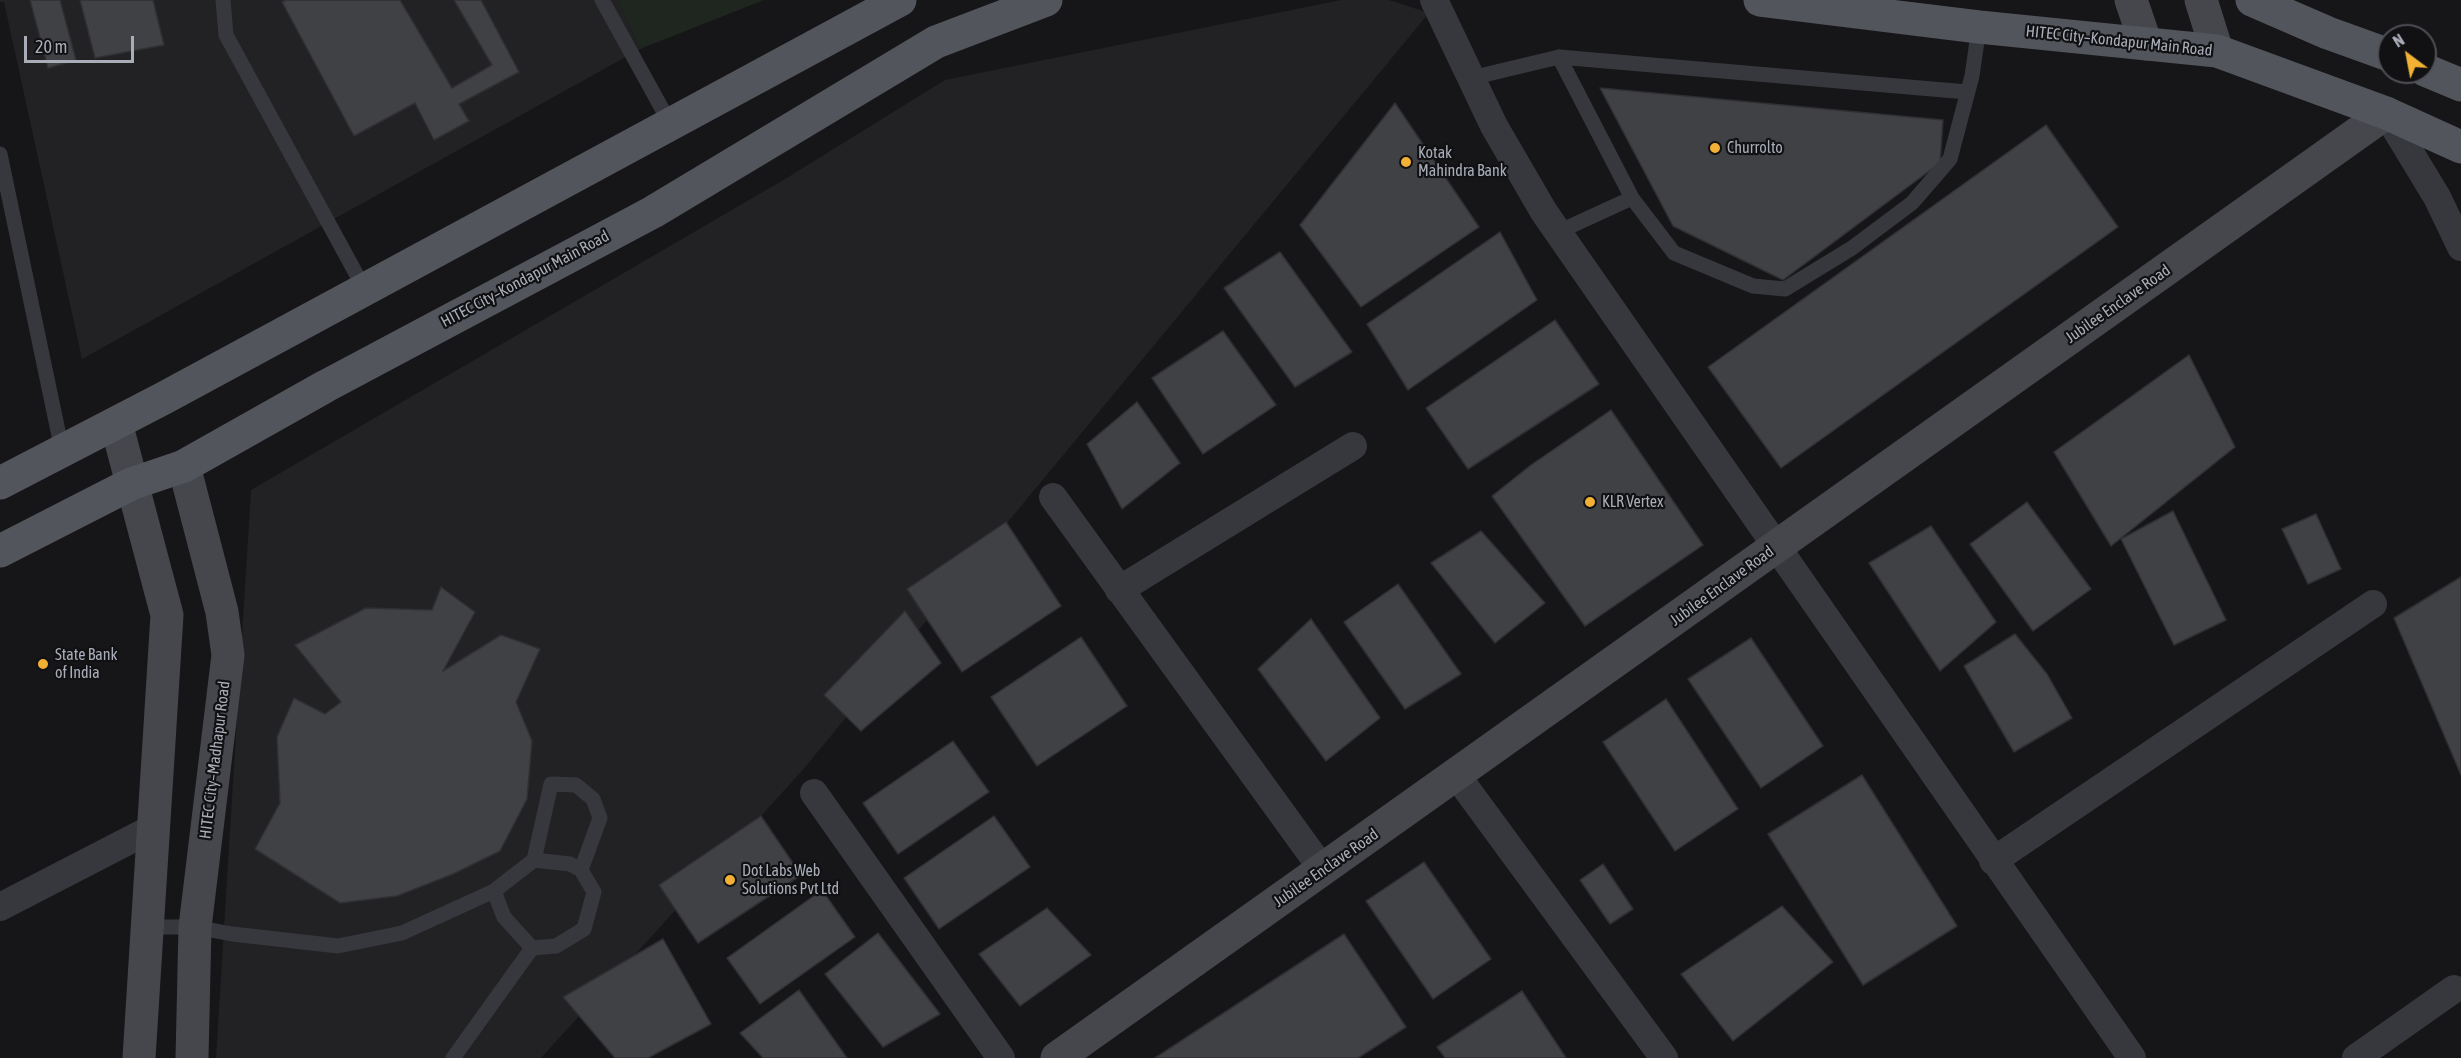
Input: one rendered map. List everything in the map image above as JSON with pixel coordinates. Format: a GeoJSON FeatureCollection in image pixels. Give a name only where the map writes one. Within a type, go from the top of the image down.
{"type":"FeatureCollection","features":[{"type":"Feature","properties":{"kind":"main road"},"geometry":{"type":"LineString","coordinates":[[0,483],[365,290],[900,0]]}},
{"type":"Feature","properties":{"kind":"main road","name":"HITEC City–Kondapur Main Road"},"geometry":{"type":"LineString","coordinates":[[0,551],[131,484],[184,466],[336,380],[653,212],[936,42],[1046,0]]}},
{"type":"Feature","properties":{"kind":"main road","name":"HITEC City–Kondapur Main Road"},"geometry":{"type":"LineString","coordinates":[[1760,0],[1979,27],[2217,51],[2386,113],[2461,147]]}},
{"type":"Feature","properties":{"kind":"main road"},"geometry":{"type":"LineString","coordinates":[[2268,4],[2328,33],[2377,51]]}},
{"type":"Feature","properties":{"kind":"main road"},"geometry":{"type":"LineString","coordinates":[[2437,75],[2461,85]]}},
{"type":"Feature","properties":{"kind":"street"},"geometry":{"type":"LineString","coordinates":[[1434,0],[1500,136],[1558,232],[2132,1058]]}},
{"type":"Feature","properties":{"kind":"street"},"geometry":{"type":"LineString","coordinates":[[2131,0],[2146,44]]}},
{"type":"Feature","properties":{"kind":"street"},"geometry":{"type":"LineString","coordinates":[[2201,0],[2217,51]]}},
{"type":"Feature","properties":{"kind":"street"},"geometry":{"type":"LineString","coordinates":[[2386,113],[2437,197],[2461,247]]}},
{"type":"Feature","properties":{"kind":"street","name":"Jubilee Enclave Road"},"geometry":{"type":"LineString","coordinates":[[1057,1058],[1457,776],[2386,113]]}},
{"type":"Feature","properties":{"kind":"street"},"geometry":{"type":"LineString","coordinates":[[116,423],[167,615],[139,1058]]}},
{"type":"Feature","properties":{"kind":"street"},"geometry":{"type":"LineString","coordinates":[[1119,590],[1353,446]]}},
{"type":"Feature","properties":{"kind":"street","name":"HITEC City–Madhapur Road"},"geometry":{"type":"LineString","coordinates":[[184,466],[222,612],[228,655],[195,927],[192,1058]]}},
{"type":"Feature","properties":{"kind":"street"},"geometry":{"type":"LineString","coordinates":[[1053,497],[1323,870]]}},
{"type":"Feature","properties":{"kind":"street"},"geometry":{"type":"LineString","coordinates":[[1993,861],[2373,604]]}},
{"type":"Feature","properties":{"kind":"street"},"geometry":{"type":"LineString","coordinates":[[1457,776],[1664,1058]]}},
{"type":"Feature","properties":{"kind":"street"},"geometry":{"type":"LineString","coordinates":[[814,793],[1001,1058]]}},
{"type":"Feature","properties":{"kind":"street"},"geometry":{"type":"LineString","coordinates":[[0,907],[153,828]]}},
{"type":"Feature","properties":{"kind":"street"},"geometry":{"type":"LineString","coordinates":[[2356,1058],[2454,989]]}},
{"type":"Feature","properties":{"kind":"lane"},"geometry":{"type":"LineString","coordinates":[[223,0],[226,35],[365,290]]}},
{"type":"Feature","properties":{"kind":"lane"},"geometry":{"type":"LineString","coordinates":[[602,0],[671,125]]}},
{"type":"Feature","properties":{"kind":"lane"},"geometry":{"type":"LineString","coordinates":[[1558,57],[1632,198],[1674,253],[1753,286],[1785,289],[1852,248],[1912,203],[1950,159],[1972,76],[1979,27]]}},
{"type":"Feature","properties":{"kind":"lane"},"geometry":{"type":"LineString","coordinates":[[1471,78],[1558,57],[1967,92]]}},
{"type":"Feature","properties":{"kind":"lane"},"geometry":{"type":"LineString","coordinates":[[0,154],[62,450]]}},
{"type":"Feature","properties":{"kind":"lane"},"geometry":{"type":"LineString","coordinates":[[1558,232],[1632,198]]}},
{"type":"Feature","properties":{"kind":"lane"},"geometry":{"type":"LineString","coordinates":[[148,927],[195,927],[232,934],[338,946],[402,933],[494,891],[534,860],[551,784],[576,785],[593,799],[600,818],[581,870]]}},
{"type":"Feature","properties":{"kind":"lane"},"geometry":{"type":"LineString","coordinates":[[453,1058],[532,948],[556,946],[584,929],[594,892],[581,870],[570,864],[534,860]]}},
{"type":"Feature","properties":{"kind":"lane"},"geometry":{"type":"LineString","coordinates":[[494,891],[504,917],[532,948]]}},
{"type":"Feature","properties":{"kind":"shaded area"},"geometry":{"type":"Polygon","coordinates":[[[0,0],[618,0],[640,49],[82,359],[4,2],[0,0]]]}},
{"type":"Feature","properties":{"kind":"shaded area"},"geometry":{"type":"Polygon","coordinates":[[[618,0],[764,0],[640,49],[618,0]]]}},
{"type":"Feature","properties":{"kind":"shaded area"},"geometry":{"type":"Polygon","coordinates":[[[1341,0],[1389,0],[1429,13],[801,772],[541,1058],[216,1058],[251,490],[785,179],[945,80],[1341,0]]]}},
{"type":"Feature","properties":{"kind":"building"},"geometry":{"type":"Polygon","coordinates":[[[30,0],[60,0],[76,60],[48,68],[30,0]]]}},
{"type":"Feature","properties":{"kind":"building"},"geometry":{"type":"Polygon","coordinates":[[[80,0],[153,0],[164,45],[95,58],[80,0]]]}},
{"type":"Feature","properties":{"kind":"building"},"geometry":{"type":"Polygon","coordinates":[[[286,0],[400,0],[452,88],[492,65],[454,0],[481,0],[519,72],[459,104],[469,121],[434,140],[415,103],[354,136],[282,2],[286,0]]]}},
{"type":"Feature","properties":{"kind":"building"},"geometry":{"type":"Polygon","coordinates":[[[1600,88],[1943,120],[1940,163],[1783,280],[1673,226],[1600,88]]]}},
{"type":"Feature","properties":{"kind":"building"},"geometry":{"type":"Polygon","coordinates":[[[1395,103],[1479,227],[1361,307],[1300,225],[1395,103]]]}},
{"type":"Feature","properties":{"kind":"building"},"geometry":{"type":"Polygon","coordinates":[[[2046,125],[2118,227],[1781,468],[1708,367],[2046,125]]]}},
{"type":"Feature","properties":{"kind":"building"},"geometry":{"type":"Polygon","coordinates":[[[1500,232],[1537,300],[1408,390],[1367,324],[1500,232]]]}},
{"type":"Feature","properties":{"kind":"building"},"geometry":{"type":"Polygon","coordinates":[[[1280,252],[1352,352],[1295,387],[1224,288],[1280,252]]]}},
{"type":"Feature","properties":{"kind":"building"},"geometry":{"type":"Polygon","coordinates":[[[1555,320],[1599,384],[1468,469],[1426,408],[1555,320]]]}},
{"type":"Feature","properties":{"kind":"building"},"geometry":{"type":"Polygon","coordinates":[[[1223,331],[1276,405],[1203,454],[1152,378],[1223,331]]]}},
{"type":"Feature","properties":{"kind":"building"},"geometry":{"type":"Polygon","coordinates":[[[2189,355],[2235,447],[2111,546],[2054,452],[2189,355]]]}},
{"type":"Feature","properties":{"kind":"building"},"geometry":{"type":"Polygon","coordinates":[[[1137,402],[1180,463],[1122,509],[1087,444],[1137,402]]]}},
{"type":"Feature","properties":{"kind":"building"},"geometry":{"type":"Polygon","coordinates":[[[1611,410],[1703,545],[1585,626],[1492,496],[1531,465],[1611,410]]]}},
{"type":"Feature","properties":{"kind":"building"},"geometry":{"type":"Polygon","coordinates":[[[2027,502],[2091,589],[2033,631],[1970,544],[2027,502]]]}},
{"type":"Feature","properties":{"kind":"building"},"geometry":{"type":"Polygon","coordinates":[[[2173,511],[2226,620],[2174,645],[2121,539],[2173,511]]]}},
{"type":"Feature","properties":{"kind":"building"},"geometry":{"type":"Polygon","coordinates":[[[2316,514],[2341,569],[2308,584],[2282,529],[2316,514]]]}},
{"type":"Feature","properties":{"kind":"building"},"geometry":{"type":"Polygon","coordinates":[[[1006,522],[1061,606],[962,672],[907,589],[1006,522]]]}},
{"type":"Feature","properties":{"kind":"building"},"geometry":{"type":"Polygon","coordinates":[[[1931,526],[1996,622],[1940,671],[1869,563],[1931,526]]]}},
{"type":"Feature","properties":{"kind":"building"},"geometry":{"type":"Polygon","coordinates":[[[1481,531],[1545,603],[1495,643],[1431,563],[1481,531]]]}},
{"type":"Feature","properties":{"kind":"building"},"geometry":{"type":"Polygon","coordinates":[[[2461,577],[2461,775],[2394,618],[2461,577]]]}},
{"type":"Feature","properties":{"kind":"building"},"geometry":{"type":"Polygon","coordinates":[[[1398,584],[1461,674],[1405,709],[1344,622],[1398,584]]]}},
{"type":"Feature","properties":{"kind":"building"},"geometry":{"type":"Polygon","coordinates":[[[441,587],[475,612],[443,671],[501,635],[540,649],[516,702],[532,741],[527,799],[500,851],[453,874],[397,896],[340,903],[255,849],[280,803],[277,737],[294,698],[325,714],[341,702],[295,645],[366,608],[432,610],[441,587]]]}},
{"type":"Feature","properties":{"kind":"building"},"geometry":{"type":"Polygon","coordinates":[[[905,611],[941,663],[861,731],[824,695],[905,611]]]}},
{"type":"Feature","properties":{"kind":"building"},"geometry":{"type":"Polygon","coordinates":[[[1311,619],[1380,718],[1326,761],[1258,669],[1311,619]]]}},
{"type":"Feature","properties":{"kind":"building"},"geometry":{"type":"Polygon","coordinates":[[[2015,634],[2047,674],[2072,718],[2014,752],[1964,666],[2015,634]]]}},
{"type":"Feature","properties":{"kind":"building"},"geometry":{"type":"Polygon","coordinates":[[[1081,637],[1127,706],[1037,766],[991,697],[1081,637]]]}},
{"type":"Feature","properties":{"kind":"building"},"geometry":{"type":"Polygon","coordinates":[[[1751,638],[1823,746],[1761,788],[1688,679],[1751,638]]]}},
{"type":"Feature","properties":{"kind":"building"},"geometry":{"type":"Polygon","coordinates":[[[1666,699],[1738,809],[1675,851],[1603,742],[1666,699]]]}},
{"type":"Feature","properties":{"kind":"building"},"geometry":{"type":"Polygon","coordinates":[[[953,741],[989,792],[898,854],[863,803],[953,741]]]}},
{"type":"Feature","properties":{"kind":"building"},"geometry":{"type":"Polygon","coordinates":[[[1862,775],[1957,926],[1863,985],[1768,834],[1862,775]]]}},
{"type":"Feature","properties":{"kind":"building","name":"Dot Labs Web Solutions Pvt Ltd"},"geometry":{"type":"Polygon","coordinates":[[[761,816],[801,875],[698,943],[659,885],[761,816]]]}},
{"type":"Feature","properties":{"kind":"building"},"geometry":{"type":"Polygon","coordinates":[[[994,816],[1030,867],[939,929],[904,878],[994,816]]]}},
{"type":"Feature","properties":{"kind":"building"},"geometry":{"type":"Polygon","coordinates":[[[1424,862],[1491,959],[1433,999],[1366,901],[1424,862]]]}},
{"type":"Feature","properties":{"kind":"building"},"geometry":{"type":"Polygon","coordinates":[[[1603,864],[1633,909],[1610,924],[1580,880],[1603,864]]]}},
{"type":"Feature","properties":{"kind":"building"},"geometry":{"type":"Polygon","coordinates":[[[822,890],[855,937],[760,1004],[727,958],[822,890]]]}},
{"type":"Feature","properties":{"kind":"building"},"geometry":{"type":"Polygon","coordinates":[[[1782,906],[1833,962],[1733,1041],[1681,974],[1782,906]]]}},
{"type":"Feature","properties":{"kind":"building"},"geometry":{"type":"Polygon","coordinates":[[[1047,908],[1091,955],[1020,1006],[979,954],[1047,908]]]}},
{"type":"Feature","properties":{"kind":"building"},"geometry":{"type":"Polygon","coordinates":[[[878,933],[940,1014],[883,1047],[825,974],[878,933]]]}},
{"type":"Feature","properties":{"kind":"building"},"geometry":{"type":"Polygon","coordinates":[[[1344,934],[1406,1027],[1358,1058],[1155,1058],[1344,934]]]}},
{"type":"Feature","properties":{"kind":"building"},"geometry":{"type":"Polygon","coordinates":[[[663,939],[711,1024],[648,1058],[615,1058],[563,997],[663,939]]]}},
{"type":"Feature","properties":{"kind":"building"},"geometry":{"type":"Polygon","coordinates":[[[799,990],[847,1058],[763,1058],[740,1033],[799,990]]]}},
{"type":"Feature","properties":{"kind":"building"},"geometry":{"type":"Polygon","coordinates":[[[1522,991],[1566,1058],[1445,1058],[1437,1047],[1522,991]]]}},
{"type":"Feature","properties":{"kind":"place","name":"Churrolto"},"geometry":{"type":"Point","coordinates":[1715,148]}},
{"type":"Feature","properties":{"kind":"place","name":"Kotak Mahindra Bank"},"geometry":{"type":"Point","coordinates":[1406,162]}},
{"type":"Feature","properties":{"kind":"place","name":"KLR Vertex"},"geometry":{"type":"Point","coordinates":[1590,502]}},
{"type":"Feature","properties":{"kind":"place","name":"State Bank of India"},"geometry":{"type":"Point","coordinates":[43,664]}},
{"type":"Feature","properties":{"kind":"place","name":"Dot Labs Web Solutions Pvt Ltd"},"geometry":{"type":"Point","coordinates":[730,880]}}]}
